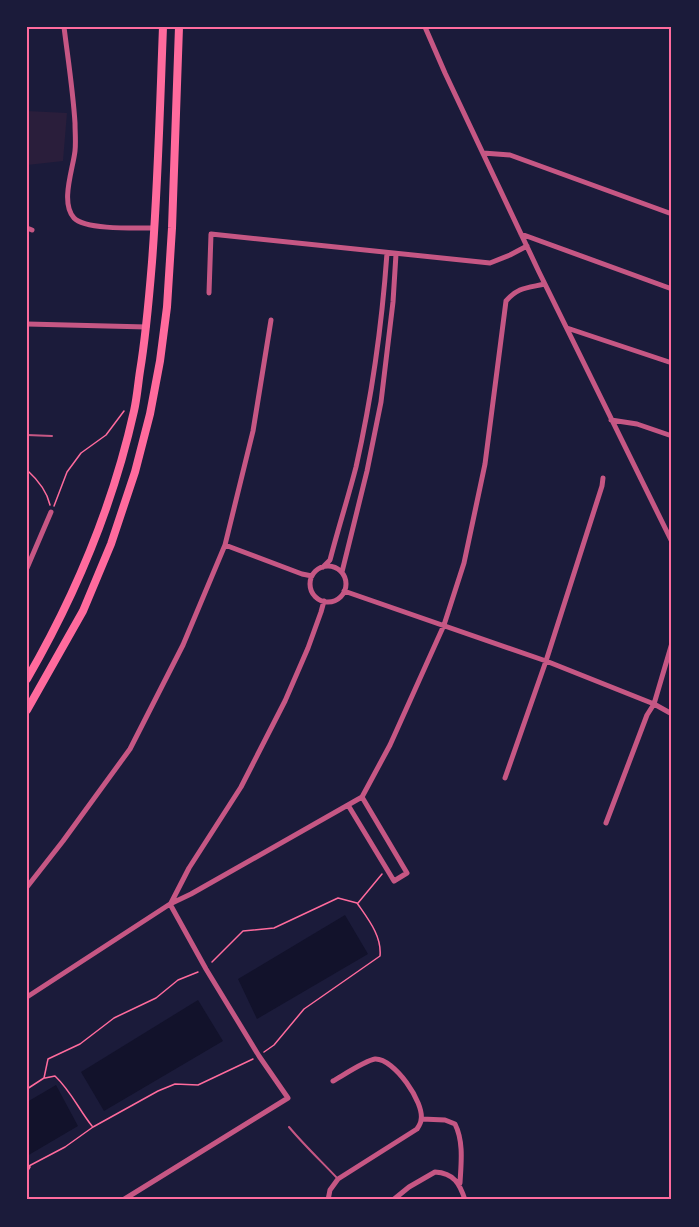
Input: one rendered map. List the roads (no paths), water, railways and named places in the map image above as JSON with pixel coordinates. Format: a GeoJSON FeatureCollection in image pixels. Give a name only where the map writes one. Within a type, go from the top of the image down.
{"type":"FeatureCollection","features":[{"type":"Feature","properties":{"kind":"main road"},"geometry":{"type":"LineString","coordinates":[[27,679],[72,594],[100,526],[135,409],[147,327],[163,27]]}},
{"type":"Feature","properties":{"kind":"main road"},"geometry":{"type":"LineString","coordinates":[[27,710],[83,612],[125,503],[150,414],[160,361],[168,296],[179,27]]}},
{"type":"Feature","properties":{"kind":"street"},"geometry":{"type":"LineString","coordinates":[[64,27],[76,148],[68,194],[68,209],[74,219],[83,224],[154,228]]}},
{"type":"Feature","properties":{"kind":"street"},"geometry":{"type":"LineString","coordinates":[[424,27],[545,284],[672,542]]}},
{"type":"Feature","properties":{"kind":"street"},"geometry":{"type":"LineString","coordinates":[[483,153],[510,155],[672,214]]}},
{"type":"Feature","properties":{"kind":"street"},"geometry":{"type":"LineString","coordinates":[[208,293],[211,234],[490,263],[527,246]]}},
{"type":"Feature","properties":{"kind":"street"},"geometry":{"type":"LineString","coordinates":[[521,234],[672,289]]}},
{"type":"Feature","properties":{"kind":"street"},"geometry":{"type":"LineString","coordinates":[[323,567],[333,567],[342,572],[346,581],[345,591],[333,601],[319,598],[312,591],[312,576],[330,560],[356,468],[370,398],[384,298],[387,252]]}},
{"type":"Feature","properties":{"kind":"street"},"geometry":{"type":"LineString","coordinates":[[342,572],[381,402],[393,311],[396,254]]}},
{"type":"Feature","properties":{"kind":"street"},"geometry":{"type":"LineString","coordinates":[[27,997],[170,904],[362,797],[390,745],[444,625],[464,563],[485,464],[506,301],[513,293],[545,284]]}},
{"type":"Feature","properties":{"kind":"street"},"geometry":{"type":"LineString","coordinates":[[27,887],[130,749],[183,645],[225,545],[253,431],[271,320]]}},
{"type":"Feature","properties":{"kind":"street"},"geometry":{"type":"LineString","coordinates":[[27,324],[147,327]]}},
{"type":"Feature","properties":{"kind":"street"},"geometry":{"type":"LineString","coordinates":[[567,328],[672,363]]}},
{"type":"Feature","properties":{"kind":"street"},"geometry":{"type":"LineString","coordinates":[[611,420],[637,424],[672,436]]}},
{"type":"Feature","properties":{"kind":"street"},"geometry":{"type":"LineString","coordinates":[[505,778],[546,661],[603,478]]}},
{"type":"Feature","properties":{"kind":"street"},"geometry":{"type":"LineString","coordinates":[[27,568],[51,512]]}},
{"type":"Feature","properties":{"kind":"street"},"geometry":{"type":"LineString","coordinates":[[225,545],[312,576]]}},
{"type":"Feature","properties":{"kind":"street"},"geometry":{"type":"LineString","coordinates":[[345,591],[546,661],[654,704],[672,714]]}},
{"type":"Feature","properties":{"kind":"street"},"geometry":{"type":"LineString","coordinates":[[170,904],[189,868],[241,787],[285,701],[308,648],[324,600]]}},
{"type":"Feature","properties":{"kind":"street"},"geometry":{"type":"LineString","coordinates":[[606,823],[646,716],[654,704],[672,643]]}},
{"type":"Feature","properties":{"kind":"street"},"geometry":{"type":"LineString","coordinates":[[348,805],[394,881],[407,873],[362,797]]}},
{"type":"Feature","properties":{"kind":"street"},"geometry":{"type":"LineString","coordinates":[[123,1200],[288,1098],[259,1056],[206,969],[170,904]]}},
{"type":"Feature","properties":{"kind":"street"},"geometry":{"type":"LineString","coordinates":[[328,1200],[330,1190],[338,1179],[417,1129],[422,1119],[411,1089],[401,1074],[381,1060],[372,1059],[333,1081]]}},
{"type":"Feature","properties":{"kind":"street"},"geometry":{"type":"LineString","coordinates":[[422,1119],[445,1120],[455,1124],[459,1132],[460,1184],[465,1200]]}},
{"type":"Feature","properties":{"kind":"street"},"geometry":{"type":"LineString","coordinates":[[393,1200],[409,1186],[435,1172],[443,1173],[460,1184]]}},
{"type":"Feature","properties":{"kind":"lane"},"geometry":{"type":"LineString","coordinates":[[27,435],[52,436]]}},
{"type":"Feature","properties":{"kind":"lane"},"geometry":{"type":"LineString","coordinates":[[289,1126],[301,1142],[338,1179]]}}]}
